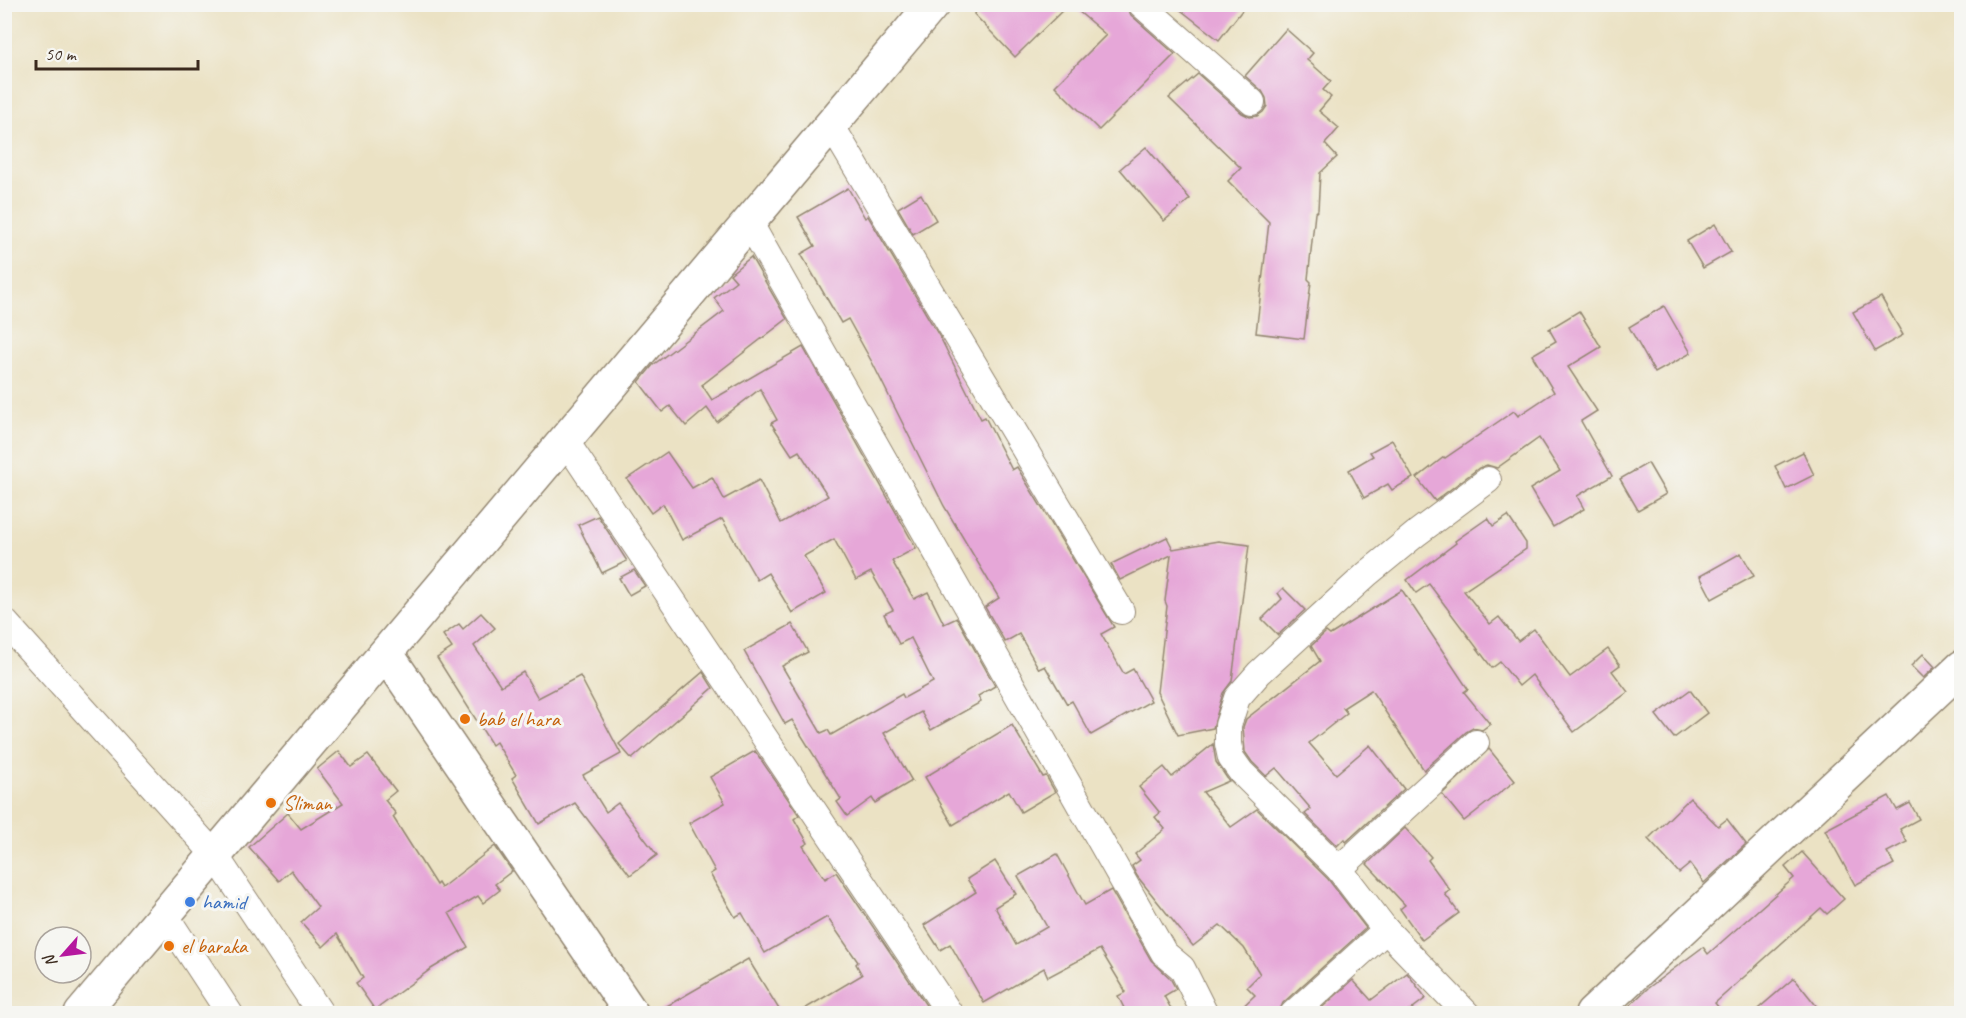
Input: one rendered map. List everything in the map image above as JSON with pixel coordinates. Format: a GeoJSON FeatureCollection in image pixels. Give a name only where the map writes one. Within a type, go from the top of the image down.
{"type":"FeatureCollection","features":[{"type":"Feature","properties":{"kind":"main road"},"geometry":{"type":"LineString","coordinates":[[81,1014],[933,4]]}},
{"type":"Feature","properties":{"kind":"main road"},"geometry":{"type":"LineString","coordinates":[[386,653],[632,1014]]}},
{"type":"Feature","properties":{"kind":"main road"},"geometry":{"type":"LineString","coordinates":[[1592,1014],[1962,667]]}},
{"type":"Feature","properties":{"kind":"street"},"geometry":{"type":"LineString","coordinates":[[1141,4],[1252,102]]}},
{"type":"Feature","properties":{"kind":"street"},"geometry":{"type":"LineString","coordinates":[[831,125],[1121,612]]}},
{"type":"Feature","properties":{"kind":"street"},"geometry":{"type":"LineString","coordinates":[[749,222],[1164,953],[1182,968],[1205,1014]]}},
{"type":"Feature","properties":{"kind":"street"},"geometry":{"type":"LineString","coordinates":[[566,440],[950,1014]]}},
{"type":"Feature","properties":{"kind":"street"},"geometry":{"type":"LineString","coordinates":[[1467,1014],[1386,930],[1339,869],[1241,772],[1231,758],[1228,725],[1237,698],[1259,673],[1367,574],[1488,480]]}},
{"type":"Feature","properties":{"kind":"street"},"geometry":{"type":"LineString","coordinates":[[4,621],[215,855],[321,1014]]}},
{"type":"Feature","properties":{"kind":"street"},"geometry":{"type":"LineString","coordinates":[[1339,869],[1476,743]]}},
{"type":"Feature","properties":{"kind":"street"},"geometry":{"type":"LineString","coordinates":[[165,915],[230,1014]]}},
{"type":"Feature","properties":{"kind":"street"},"geometry":{"type":"LineString","coordinates":[[1293,1014],[1386,930]]}},
{"type":"Feature","properties":{"kind":"building"},"geometry":{"type":"Polygon","coordinates":[[[983,4],[1069,4],[1015,57],[974,14],[983,4]]]}},
{"type":"Feature","properties":{"kind":"building"},"geometry":{"type":"Polygon","coordinates":[[[1070,4],[1126,4],[1131,15],[1175,54],[1099,130],[1055,86],[1106,35],[1070,4]]]}},
{"type":"Feature","properties":{"kind":"building"},"geometry":{"type":"Polygon","coordinates":[[[1173,4],[1247,4],[1219,40],[1173,4]]]}},
{"type":"Feature","properties":{"kind":"building"},"geometry":{"type":"Polygon","coordinates":[[[1286,29],[1313,53],[1307,60],[1331,81],[1323,90],[1331,97],[1319,111],[1339,128],[1325,144],[1337,157],[1320,173],[1304,339],[1256,333],[1269,222],[1228,181],[1241,168],[1169,98],[1198,74],[1242,113],[1250,117],[1257,116],[1267,106],[1266,98],[1262,91],[1245,76],[1286,29]]]}},
{"type":"Feature","properties":{"kind":"building"},"geometry":{"type":"Polygon","coordinates":[[[1146,147],[1190,199],[1164,221],[1120,169],[1146,147]]]}},
{"type":"Feature","properties":{"kind":"building"},"geometry":{"type":"Polygon","coordinates":[[[848,188],[865,218],[868,216],[941,339],[981,419],[985,417],[1012,470],[1017,467],[1114,627],[1101,634],[1124,674],[1133,669],[1151,701],[1091,735],[1072,701],[1067,704],[1045,666],[1039,669],[1019,634],[1005,642],[985,607],[999,598],[944,506],[848,319],[841,323],[801,254],[815,246],[798,217],[848,188]]]}},
{"type":"Feature","properties":{"kind":"building"},"geometry":{"type":"Polygon","coordinates":[[[921,194],[936,220],[913,234],[898,208],[921,194]]]}},
{"type":"Feature","properties":{"kind":"building"},"geometry":{"type":"Polygon","coordinates":[[[1715,224],[1731,252],[1703,268],[1687,241],[1715,224]]]}},
{"type":"Feature","properties":{"kind":"building"},"geometry":{"type":"Polygon","coordinates":[[[751,257],[787,319],[702,385],[712,400],[803,347],[916,548],[892,561],[914,599],[928,592],[944,624],[957,618],[995,686],[978,696],[981,702],[931,730],[921,712],[884,733],[912,781],[875,803],[872,798],[847,816],[837,802],[841,799],[792,720],[785,724],[744,651],[792,624],[808,652],[782,666],[821,733],[828,730],[831,735],[902,694],[904,698],[933,682],[911,638],[899,644],[884,614],[893,610],[871,572],[856,580],[834,539],[804,556],[826,593],[792,613],[768,573],[757,580],[722,519],[682,540],[663,504],[651,513],[627,479],[667,452],[692,488],[712,477],[724,499],[759,480],[781,523],[828,496],[799,451],[792,455],[771,423],[777,420],[760,389],[717,422],[707,408],[686,426],[670,406],[662,412],[639,382],[653,365],[724,311],[714,298],[736,281],[730,274],[751,257]]]}},
{"type":"Feature","properties":{"kind":"building"},"geometry":{"type":"Polygon","coordinates":[[[1881,297],[1903,335],[1875,351],[1853,312],[1881,297]]]}},
{"type":"Feature","properties":{"kind":"building"},"geometry":{"type":"Polygon","coordinates":[[[1664,306],[1691,353],[1655,373],[1629,327],[1664,306]]]}},
{"type":"Feature","properties":{"kind":"building"},"geometry":{"type":"Polygon","coordinates":[[[1579,311],[1601,347],[1568,367],[1597,411],[1581,421],[1612,476],[1577,496],[1584,509],[1553,527],[1530,489],[1560,471],[1539,438],[1497,468],[1487,465],[1479,468],[1435,501],[1417,478],[1444,457],[1514,411],[1518,416],[1554,392],[1532,355],[1556,341],[1549,329],[1579,311]]]}},
{"type":"Feature","properties":{"kind":"building"},"geometry":{"type":"Polygon","coordinates":[[[1392,440],[1413,478],[1392,490],[1388,484],[1364,498],[1349,470],[1373,456],[1370,452],[1392,440]]]}},
{"type":"Feature","properties":{"kind":"building"},"geometry":{"type":"Polygon","coordinates":[[[1803,452],[1814,475],[1786,489],[1775,466],[1803,452]]]}},
{"type":"Feature","properties":{"kind":"building"},"geometry":{"type":"Polygon","coordinates":[[[1648,463],[1666,494],[1638,510],[1620,479],[1648,463]]]}},
{"type":"Feature","properties":{"kind":"building"},"geometry":{"type":"Polygon","coordinates":[[[598,516],[627,561],[602,573],[578,525],[598,516]]]}},
{"type":"Feature","properties":{"kind":"building"},"geometry":{"type":"Polygon","coordinates":[[[1508,516],[1526,543],[1526,549],[1464,591],[1490,624],[1499,617],[1518,641],[1534,629],[1570,677],[1608,649],[1620,665],[1612,671],[1628,692],[1574,732],[1532,675],[1519,686],[1500,662],[1492,668],[1429,584],[1416,593],[1407,580],[1488,518],[1493,526],[1508,516]]]}},
{"type":"Feature","properties":{"kind":"building"},"geometry":{"type":"Polygon","coordinates":[[[1167,537],[1173,549],[1218,541],[1249,545],[1232,681],[1223,693],[1213,728],[1178,735],[1157,692],[1171,555],[1120,580],[1111,564],[1167,537]]]}},
{"type":"Feature","properties":{"kind":"building"},"geometry":{"type":"Polygon","coordinates":[[[1741,553],[1754,576],[1712,599],[1700,576],[1741,553]]]}},
{"type":"Feature","properties":{"kind":"building"},"geometry":{"type":"Polygon","coordinates":[[[634,570],[645,586],[629,595],[619,578],[634,570]]]}},
{"type":"Feature","properties":{"kind":"building"},"geometry":{"type":"Polygon","coordinates":[[[1283,588],[1305,610],[1278,635],[1262,619],[1282,599],[1278,593],[1283,588]]]}},
{"type":"Feature","properties":{"kind":"building"},"geometry":{"type":"Polygon","coordinates":[[[1402,590],[1468,689],[1464,692],[1490,724],[1482,730],[1473,728],[1466,732],[1424,770],[1371,690],[1343,708],[1347,713],[1309,743],[1336,774],[1370,745],[1404,789],[1346,842],[1344,839],[1337,846],[1305,814],[1311,809],[1276,768],[1266,776],[1252,762],[1245,752],[1243,727],[1246,719],[1320,661],[1311,646],[1326,632],[1330,635],[1402,590]]]}},
{"type":"Feature","properties":{"kind":"building"},"geometry":{"type":"Polygon","coordinates":[[[481,613],[495,628],[474,646],[501,686],[523,672],[538,698],[580,676],[621,754],[583,775],[606,812],[618,803],[657,855],[630,875],[575,803],[539,824],[512,778],[516,775],[496,742],[492,745],[437,658],[452,648],[443,635],[459,624],[463,629],[481,613]]]}},
{"type":"Feature","properties":{"kind":"building"},"geometry":{"type":"Polygon","coordinates":[[[1923,654],[1935,667],[1923,678],[1911,666],[1923,654]]]}},
{"type":"Feature","properties":{"kind":"building"},"geometry":{"type":"Polygon","coordinates":[[[703,672],[713,688],[632,759],[619,744],[703,672]]]}},
{"type":"Feature","properties":{"kind":"building"},"geometry":{"type":"Polygon","coordinates":[[[1690,690],[1707,713],[1674,738],[1656,715],[1690,690]]]}},
{"type":"Feature","properties":{"kind":"building"},"geometry":{"type":"Polygon","coordinates":[[[1012,725],[1043,777],[1046,776],[1055,792],[1021,812],[1009,791],[953,825],[925,777],[1012,725]]]}},
{"type":"Feature","properties":{"kind":"building"},"geometry":{"type":"Polygon","coordinates":[[[1213,744],[1216,762],[1229,781],[1203,792],[1231,827],[1257,809],[1328,879],[1366,928],[1283,1003],[1278,1014],[1235,1014],[1255,995],[1247,987],[1260,974],[1244,948],[1220,925],[1193,946],[1137,876],[1132,866],[1140,860],[1135,854],[1165,829],[1155,817],[1160,813],[1139,787],[1164,767],[1172,777],[1213,744]]]}},
{"type":"Feature","properties":{"kind":"building"},"geometry":{"type":"Polygon","coordinates":[[[1489,749],[1515,781],[1464,821],[1442,794],[1489,749]]]}},
{"type":"Feature","properties":{"kind":"building"},"geometry":{"type":"Polygon","coordinates":[[[339,751],[351,767],[368,755],[396,791],[385,800],[396,814],[393,817],[436,885],[438,883],[441,888],[495,846],[512,871],[495,884],[500,890],[483,903],[478,896],[449,913],[468,947],[431,969],[375,1010],[356,983],[363,978],[337,934],[323,947],[301,922],[318,907],[291,870],[279,881],[249,847],[288,813],[301,829],[343,803],[317,769],[339,751]]]}},
{"type":"Feature","properties":{"kind":"building"},"geometry":{"type":"Polygon","coordinates":[[[755,751],[799,815],[794,819],[808,843],[803,846],[825,879],[836,872],[932,1014],[796,1014],[862,975],[856,964],[858,962],[827,917],[765,953],[742,913],[735,917],[710,874],[715,871],[689,823],[725,803],[710,777],[755,751]]]}},
{"type":"Feature","properties":{"kind":"building"},"geometry":{"type":"Polygon","coordinates":[[[1889,796],[1897,810],[1910,803],[1919,819],[1900,829],[1907,842],[1887,852],[1894,864],[1855,885],[1825,830],[1889,796]]]}},
{"type":"Feature","properties":{"kind":"building"},"geometry":{"type":"Polygon","coordinates":[[[1690,798],[1718,826],[1727,819],[1746,844],[1704,883],[1690,864],[1679,873],[1648,839],[1690,798]]]}},
{"type":"Feature","properties":{"kind":"building"},"geometry":{"type":"Polygon","coordinates":[[[1405,828],[1431,857],[1428,860],[1450,890],[1445,894],[1459,913],[1422,940],[1400,909],[1405,905],[1367,864],[1405,828]]]}},
{"type":"Feature","properties":{"kind":"building"},"geometry":{"type":"Polygon","coordinates":[[[1802,852],[1844,899],[1827,914],[1821,908],[1715,1003],[1724,1014],[1621,1014],[1648,988],[1703,947],[1708,954],[1794,878],[1785,867],[1802,852]]]}},
{"type":"Feature","properties":{"kind":"building"},"geometry":{"type":"Polygon","coordinates":[[[1057,854],[1085,905],[1111,890],[1151,960],[1170,978],[1176,989],[1164,996],[1174,1014],[1127,1014],[1118,996],[1126,992],[1100,949],[1048,977],[1044,968],[984,1003],[950,944],[940,950],[924,925],[976,892],[967,879],[995,861],[1016,894],[995,907],[1016,945],[1047,927],[1018,876],[1057,854]]]}},
{"type":"Feature","properties":{"kind":"building"},"geometry":{"type":"Polygon","coordinates":[[[748,959],[782,1014],[653,1014],[748,959]]]}},
{"type":"Feature","properties":{"kind":"building"},"geometry":{"type":"Polygon","coordinates":[[[1407,973],[1426,998],[1405,1014],[1317,1012],[1353,980],[1371,1000],[1407,973]]]}},
{"type":"Feature","properties":{"kind":"building"},"geometry":{"type":"Polygon","coordinates":[[[1794,978],[1823,1014],[1752,1014],[1794,978]]]}},
{"type":"Feature","properties":{"kind":"place","name":"bab el hara"},"geometry":{"type":"Point","coordinates":[465,719]}},
{"type":"Feature","properties":{"kind":"place","name":"Sliman"},"geometry":{"type":"Point","coordinates":[271,803]}},
{"type":"Feature","properties":{"kind":"place","name":"hamid"},"geometry":{"type":"Point","coordinates":[190,902]}},
{"type":"Feature","properties":{"kind":"place","name":"el baraka"},"geometry":{"type":"Point","coordinates":[169,946]}}]}
